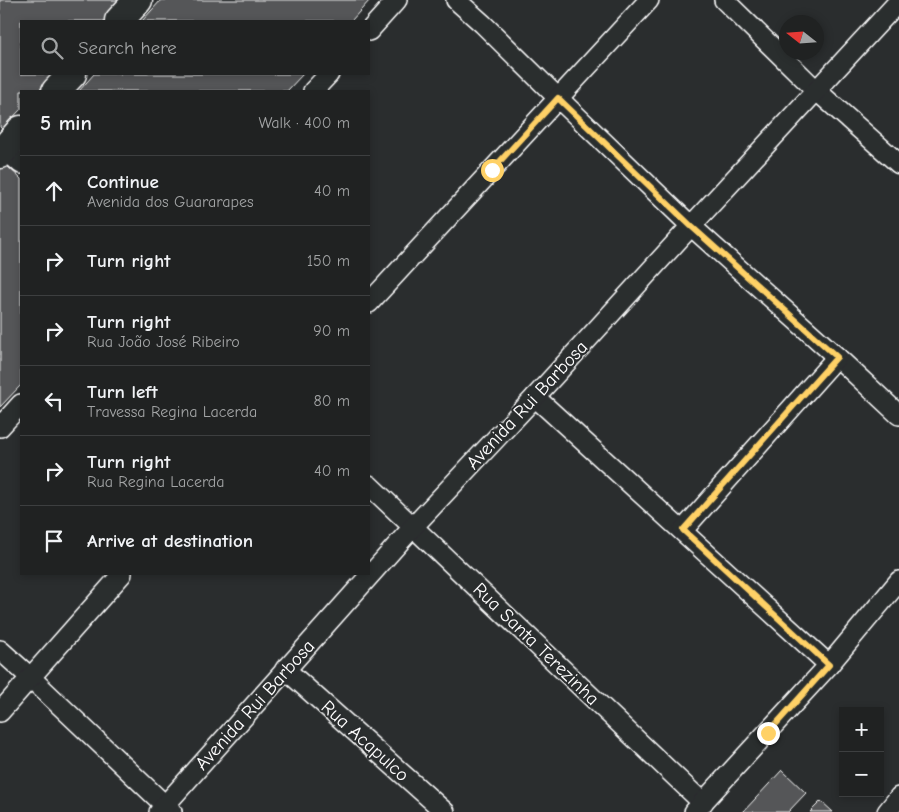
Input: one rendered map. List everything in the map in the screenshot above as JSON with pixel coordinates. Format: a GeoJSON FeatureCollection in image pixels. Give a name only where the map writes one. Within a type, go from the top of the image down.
{"type":"FeatureCollection","features":[{"type":"Feature","properties":{"kind":"main road"},"geometry":{"type":"LineString","coordinates":[[120,20],[138,0]]}},
{"type":"Feature","properties":{"kind":"main road"},"geometry":{"type":"LineString","coordinates":[[57,90],[71,75]]}},
{"type":"Feature","properties":{"kind":"street"},"geometry":{"type":"LineString","coordinates":[[370,30],[397,0]]}},
{"type":"Feature","properties":{"kind":"street"},"geometry":{"type":"LineString","coordinates":[[456,0],[691,226],[899,415]]}},
{"type":"Feature","properties":{"kind":"street"},"geometry":{"type":"LineString","coordinates":[[370,302],[649,0]]}},
{"type":"Feature","properties":{"kind":"street"},"geometry":{"type":"LineString","coordinates":[[724,0],[817,90],[899,164]]}},
{"type":"Feature","properties":{"kind":"street","name":"Avenida Rui Barbosa"},"geometry":{"type":"LineString","coordinates":[[370,575],[899,2]]}},
{"type":"Feature","properties":{"kind":"street"},"geometry":{"type":"LineString","coordinates":[[314,90],[328,75]]}},
{"type":"Feature","properties":{"kind":"street"},"geometry":{"type":"LineString","coordinates":[[683,530],[837,357]]}},
{"type":"Feature","properties":{"kind":"street"},"geometry":{"type":"LineString","coordinates":[[536,397],[829,665]]}},
{"type":"Feature","properties":{"kind":"street"},"geometry":{"type":"LineString","coordinates":[[0,427],[20,405]]}},
{"type":"Feature","properties":{"kind":"street","name":"Rua Santa Terezinha"},"geometry":{"type":"LineString","coordinates":[[370,486],[699,808]]}},
{"type":"Feature","properties":{"kind":"street"},"geometry":{"type":"LineString","coordinates":[[0,712],[121,575]]}},
{"type":"Feature","properties":{"kind":"street","name":"Avenida Rui Barbosa"},"geometry":{"type":"LineString","coordinates":[[166,810],[285,669],[370,575]]}},
{"type":"Feature","properties":{"kind":"street"},"geometry":{"type":"LineString","coordinates":[[699,808],[829,665],[899,581]]}},
{"type":"Feature","properties":{"kind":"street"},"geometry":{"type":"LineString","coordinates":[[0,650],[166,810]]}},
{"type":"Feature","properties":{"kind":"street","name":"Rua Acapulco"},"geometry":{"type":"LineString","coordinates":[[285,669],[446,812]]}},
{"type":"Feature","properties":{"kind":"street"},"geometry":{"type":"LineString","coordinates":[[887,812],[899,798]]}},
{"type":"Feature","properties":{"kind":"building"},"geometry":{"type":"Polygon","coordinates":[[[0,0],[126,0],[106,20],[20,20],[20,75],[54,75],[39,90],[20,90],[20,110],[2,129],[0,127],[0,0]]]}},
{"type":"Feature","properties":{"kind":"building"},"geometry":{"type":"Polygon","coordinates":[[[161,0],[370,0],[352,20],[143,20],[161,0]]]}},
{"type":"Feature","properties":{"kind":"building"},"geometry":{"type":"Polygon","coordinates":[[[93,75],[302,75],[288,90],[80,90],[93,75]]]}},
{"type":"Feature","properties":{"kind":"building"},"geometry":{"type":"Polygon","coordinates":[[[4,163],[20,178],[20,386],[0,407],[0,167],[4,163]]]}},
{"type":"Feature","properties":{"kind":"building"},"geometry":{"type":"Polygon","coordinates":[[[782,770],[806,793],[788,812],[743,812],[782,770]]]}},
{"type":"Feature","properties":{"kind":"building"},"geometry":{"type":"Polygon","coordinates":[[[821,801],[833,812],[810,812],[821,801]]]}},
{"type":"Feature","properties":{"kind":"route"},"geometry":{"type":"LineString","coordinates":[[492,170],[558,98],[691,226],[837,357],[683,530],[829,665],[768,733]]}}]}
